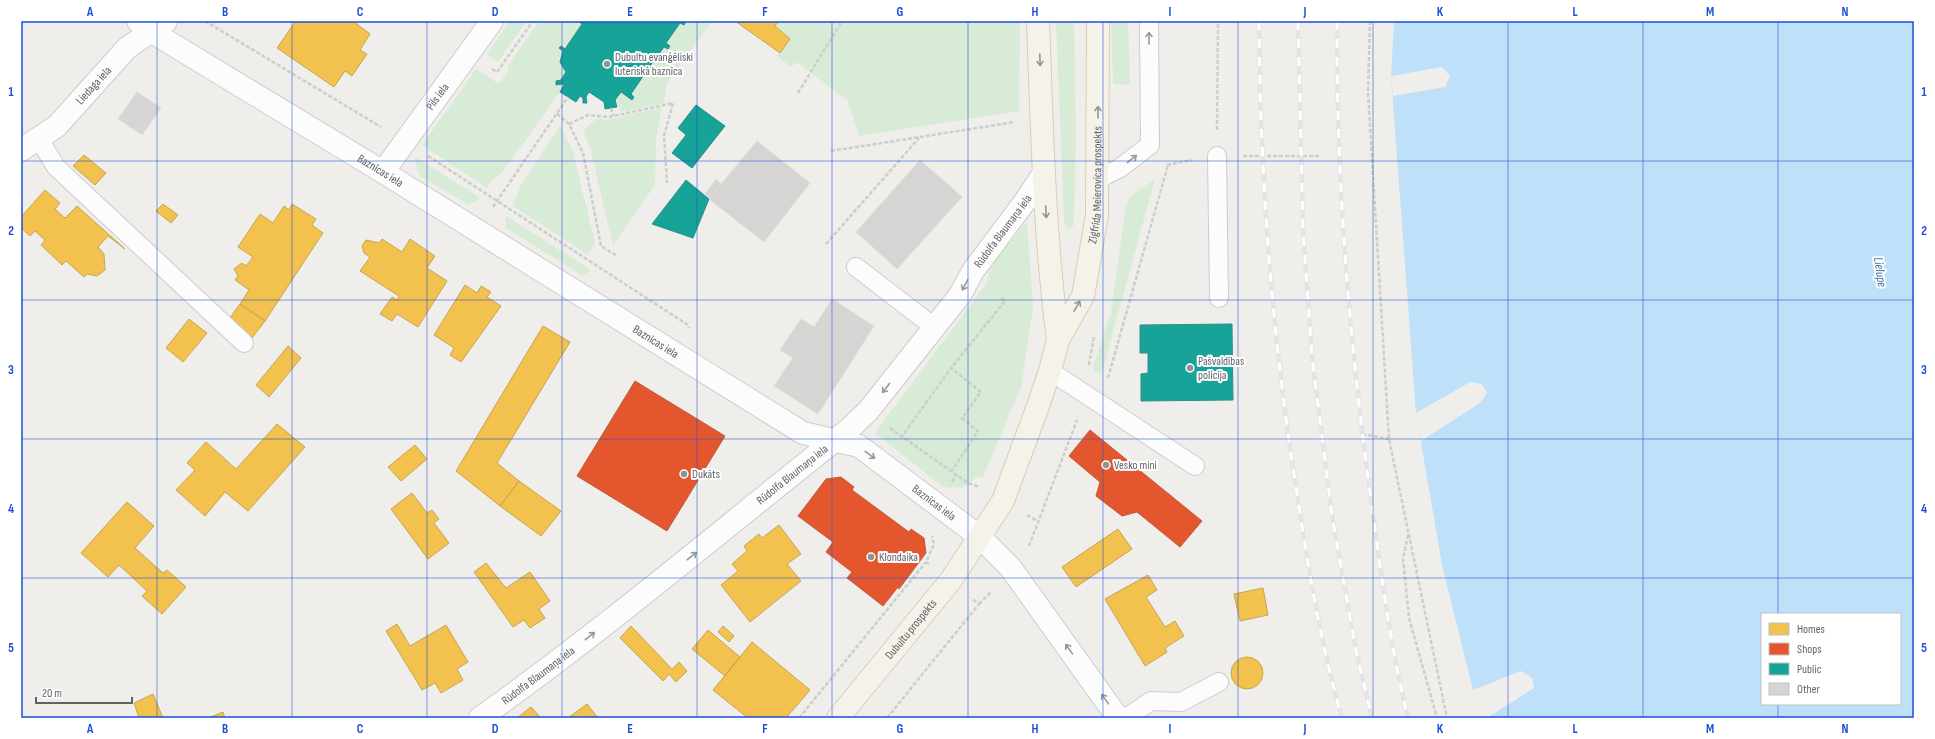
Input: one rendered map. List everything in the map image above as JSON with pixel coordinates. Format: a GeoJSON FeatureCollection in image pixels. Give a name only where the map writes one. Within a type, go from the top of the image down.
{"type":"FeatureCollection","features":[{"type":"Feature","properties":{"kind":"main road","name":"Zigfrīda Meierovica prospekts"},"geometry":{"type":"LineString","coordinates":[[1038,21],[1044,173],[1051,286],[1058,340]]}},
{"type":"Feature","properties":{"kind":"main road","name":"Zigfrīda Meierovica prospekts"},"geometry":{"type":"LineString","coordinates":[[980,537],[1003,501],[1050,371],[1058,340],[1083,296],[1097,215],[1098,21]]}},
{"type":"Feature","properties":{"kind":"main road","name":"Dubultu prospekts"},"geometry":{"type":"LineString","coordinates":[[838,718],[951,580],[980,537]]}},
{"type":"Feature","properties":{"kind":"street","name":"Pils iela"},"geometry":{"type":"LineString","coordinates":[[383,172],[492,21]]}},
{"type":"Feature","properties":{"kind":"street","name":"Liedaga iela"},"geometry":{"type":"LineString","coordinates":[[30,145],[57,126],[127,48],[152,25]]}},
{"type":"Feature","properties":{"kind":"street","name":"Baznīcas iela"},"geometry":{"type":"LineString","coordinates":[[152,25],[383,172],[803,433],[859,446],[980,537],[1010,567],[1118,718]]}},
{"type":"Feature","properties":{"kind":"street","name":"Rūdolfa Blaumaņa iela"},"geometry":{"type":"LineString","coordinates":[[480,718],[529,684],[697,552],[835,441],[868,411],[960,295],[973,271],[1026,200],[1044,173]]}},
{"type":"Feature","properties":{"kind":"lane"},"geometry":{"type":"LineString","coordinates":[[1098,179],[1120,168],[1150,145],[1149,21]]}},
{"type":"Feature","properties":{"kind":"lane"},"geometry":{"type":"LineString","coordinates":[[30,145],[56,167],[244,343]]}},
{"type":"Feature","properties":{"kind":"lane"},"geometry":{"type":"LineString","coordinates":[[1217,156],[1219,298]]}},
{"type":"Feature","properties":{"kind":"lane"},"geometry":{"type":"LineString","coordinates":[[856,267],[934,327]]}},
{"type":"Feature","properties":{"kind":"lane"},"geometry":{"type":"LineString","coordinates":[[1050,371],[1195,466]]}},
{"type":"Feature","properties":{"kind":"lane"},"geometry":{"type":"LineString","coordinates":[[1126,718],[1150,701],[1181,702],[1219,682]]}},
{"type":"Feature","properties":{"kind":"path"},"geometry":{"type":"LineString","coordinates":[[205,21],[405,142],[688,325],[690,330]]}},
{"type":"Feature","properties":{"kind":"path"},"geometry":{"type":"LineString","coordinates":[[798,93],[842,21]]}},
{"type":"Feature","properties":{"kind":"path"},"geometry":{"type":"LineString","coordinates":[[1217,156],[1218,21]]}},
{"type":"Feature","properties":{"kind":"path"},"geometry":{"type":"LineString","coordinates":[[1370,21],[1368,92],[1388,439],[1447,718]]}},
{"type":"Feature","properties":{"kind":"path"},"geometry":{"type":"LineString","coordinates":[[477,230],[568,97]]}},
{"type":"Feature","properties":{"kind":"path"},"geometry":{"type":"LineString","coordinates":[[569,124],[588,116],[613,116],[673,103],[664,136],[667,183]]}},
{"type":"Feature","properties":{"kind":"path"},"geometry":{"type":"LineString","coordinates":[[611,108],[613,116]]}},
{"type":"Feature","properties":{"kind":"path"},"geometry":{"type":"LineString","coordinates":[[557,114],[569,124],[583,153],[601,246],[617,256]]}},
{"type":"Feature","properties":{"kind":"path"},"geometry":{"type":"LineString","coordinates":[[1015,115],[1015,129]]}},
{"type":"Feature","properties":{"kind":"path"},"geometry":{"type":"LineString","coordinates":[[831,151],[1015,122]]}},
{"type":"Feature","properties":{"kind":"path"},"geometry":{"type":"LineString","coordinates":[[826,244],[919,138]]}},
{"type":"Feature","properties":{"kind":"path"},"geometry":{"type":"LineString","coordinates":[[1086,395],[1107,382],[1168,165]]}},
{"type":"Feature","properties":{"kind":"path"},"geometry":{"type":"LineString","coordinates":[[901,438],[951,368],[1005,301],[1001,298]]}},
{"type":"Feature","properties":{"kind":"path"},"geometry":{"type":"LineString","coordinates":[[951,368],[981,392],[962,418],[978,431],[951,472]]}},
{"type":"Feature","properties":{"kind":"path"},"geometry":{"type":"LineString","coordinates":[[868,411],[901,438],[956,476]]}},
{"type":"Feature","properties":{"kind":"path"},"geometry":{"type":"LineString","coordinates":[[1362,434],[1388,439]]}},
{"type":"Feature","properties":{"kind":"path"},"geometry":{"type":"LineString","coordinates":[[1408,533],[1403,559],[1409,618],[1437,718]]}},
{"type":"Feature","properties":{"kind":"path"},"geometry":{"type":"LineString","coordinates":[[799,718],[926,562]]}},
{"type":"Feature","properties":{"kind":"green space"},"geometry":{"type":"Polygon","coordinates":[[[510,21],[527,21],[498,62],[487,54],[510,21]]]}},
{"type":"Feature","properties":{"kind":"green space"},"geometry":{"type":"Polygon","coordinates":[[[539,21],[578,21],[582,24],[565,49],[561,46],[559,48],[563,51],[560,62],[566,72],[561,80],[556,81],[556,85],[564,85],[560,92],[502,173],[491,181],[487,188],[422,145],[476,69],[499,84],[509,69],[507,67],[539,21]]]}},
{"type":"Feature","properties":{"kind":"green space"},"geometry":{"type":"Polygon","coordinates":[[[684,21],[712,21],[667,83],[664,103],[621,112],[615,100],[621,92],[632,99],[634,97],[631,94],[648,69],[651,72],[654,69],[650,66],[664,47],[668,49],[670,45],[666,43],[680,23],[684,25],[686,22],[684,21]]]}},
{"type":"Feature","properties":{"kind":"green space"},"geometry":{"type":"Polygon","coordinates":[[[779,21],[1020,21],[1019,111],[859,136],[848,101],[797,62],[791,67],[777,56],[790,39],[775,26],[779,21]]]}},
{"type":"Feature","properties":{"kind":"green space"},"geometry":{"type":"Polygon","coordinates":[[[1056,21],[1074,21],[1076,132],[1074,225],[1069,229],[1066,227],[1064,220],[1056,21]]]}},
{"type":"Feature","properties":{"kind":"green space"},"geometry":{"type":"Polygon","coordinates":[[[1111,21],[1128,21],[1130,85],[1113,84],[1111,21]]]}},
{"type":"Feature","properties":{"kind":"green space"},"geometry":{"type":"Polygon","coordinates":[[[662,107],[656,139],[655,185],[613,245],[590,148],[583,131],[597,118],[608,120],[662,107]]]}},
{"type":"Feature","properties":{"kind":"green space"},"geometry":{"type":"Polygon","coordinates":[[[560,126],[572,149],[595,242],[588,255],[513,206],[521,185],[560,126]]]}},
{"type":"Feature","properties":{"kind":"green space"},"geometry":{"type":"Polygon","coordinates":[[[415,157],[480,198],[469,205],[420,176],[416,166],[415,157]]]}},
{"type":"Feature","properties":{"kind":"green space"},"geometry":{"type":"Polygon","coordinates":[[[1155,179],[1103,369],[1100,373],[1095,372],[1093,367],[1111,312],[1126,205],[1132,195],[1155,179]]]}},
{"type":"Feature","properties":{"kind":"green space"},"geometry":{"type":"Polygon","coordinates":[[[506,216],[591,270],[583,276],[506,228],[506,216]]]}},
{"type":"Feature","properties":{"kind":"green space"},"geometry":{"type":"Polygon","coordinates":[[[1027,222],[1033,307],[1021,387],[982,479],[978,476],[962,488],[943,487],[875,433],[988,281],[988,275],[996,259],[1027,222]]]}},
{"type":"Feature","properties":{"kind":"water","name":"Lielupe"},"geometry":{"type":"Polygon","coordinates":[[[1394,21],[1914,21],[1914,718],[1484,718],[1473,690],[1442,565],[1416,413],[1391,76],[1394,21]]]}},
{"type":"Feature","properties":{"kind":"pier"},"geometry":{"type":"Polygon","coordinates":[[[1442,67],[1450,76],[1445,87],[1393,96],[1391,76],[1442,67]]]}},
{"type":"Feature","properties":{"kind":"pier"},"geometry":{"type":"Polygon","coordinates":[[[1470,382],[1482,384],[1487,393],[1480,403],[1421,441],[1416,413],[1470,382]]]}},
{"type":"Feature","properties":{"kind":"pier"},"geometry":{"type":"Polygon","coordinates":[[[1521,671],[1532,678],[1534,688],[1487,718],[1484,718],[1473,690],[1521,671]]]}},
{"type":"Feature","properties":{"kind":"building: Homes"},"geometry":{"type":"Polygon","coordinates":[[[294,21],[353,21],[370,34],[360,50],[367,54],[352,76],[345,71],[334,87],[277,48],[295,22],[294,21]]]}},
{"type":"Feature","properties":{"kind":"building: Homes"},"geometry":{"type":"Polygon","coordinates":[[[735,21],[779,21],[775,26],[790,39],[780,53],[735,21]]]}},
{"type":"Feature","properties":{"kind":"building: Homes"},"geometry":{"type":"Polygon","coordinates":[[[84,155],[106,173],[95,185],[73,166],[84,155]]]}},
{"type":"Feature","properties":{"kind":"building: Homes"},"geometry":{"type":"Polygon","coordinates":[[[45,190],[60,203],[55,209],[65,218],[77,206],[125,249],[108,236],[98,247],[104,254],[105,270],[97,276],[87,274],[84,277],[66,261],[62,265],[41,245],[45,240],[35,231],[30,236],[21,228],[21,217],[45,190]]]}},
{"type":"Feature","properties":{"kind":"building: Homes"},"geometry":{"type":"Polygon","coordinates":[[[163,204],[178,215],[171,223],[156,211],[163,204]]]}},
{"type":"Feature","properties":{"kind":"building: Homes"},"geometry":{"type":"Polygon","coordinates":[[[292,204],[316,219],[312,225],[323,233],[265,321],[240,304],[249,290],[235,280],[238,276],[234,269],[242,263],[246,266],[253,257],[238,247],[260,214],[273,223],[284,206],[289,210],[292,204]]]}},
{"type":"Feature","properties":{"kind":"building: Homes"},"geometry":{"type":"Polygon","coordinates":[[[382,239],[402,252],[410,239],[435,256],[427,268],[447,281],[418,327],[397,314],[392,321],[380,314],[392,297],[397,300],[399,296],[360,271],[370,257],[364,253],[362,246],[366,240],[379,243],[382,239]]]}},
{"type":"Feature","properties":{"kind":"building: Homes"},"geometry":{"type":"Polygon","coordinates":[[[465,285],[477,293],[481,286],[491,292],[487,297],[501,306],[461,362],[450,355],[454,348],[434,335],[465,285]]]}},
{"type":"Feature","properties":{"kind":"building: Homes"},"geometry":{"type":"Polygon","coordinates":[[[240,304],[265,321],[252,338],[229,319],[240,304]]]}},
{"type":"Feature","properties":{"kind":"building: Homes"},"geometry":{"type":"Polygon","coordinates":[[[189,319],[207,333],[183,362],[166,348],[189,319]]]}},
{"type":"Feature","properties":{"kind":"building: Homes"},"geometry":{"type":"Polygon","coordinates":[[[543,326],[570,342],[497,463],[519,481],[500,506],[456,471],[543,326]]]}},
{"type":"Feature","properties":{"kind":"building: Homes"},"geometry":{"type":"Polygon","coordinates":[[[288,346],[301,358],[269,397],[256,385],[288,346]]]}},
{"type":"Feature","properties":{"kind":"building: Homes"},"geometry":{"type":"Polygon","coordinates":[[[277,424],[305,447],[248,511],[225,492],[205,516],[176,490],[195,470],[187,463],[206,442],[236,469],[277,424]]]}},
{"type":"Feature","properties":{"kind":"building: Homes"},"geometry":{"type":"Polygon","coordinates":[[[415,445],[427,459],[401,481],[388,467],[415,445]]]}},
{"type":"Feature","properties":{"kind":"building: Homes"},"geometry":{"type":"Polygon","coordinates":[[[519,481],[561,511],[541,536],[500,506],[519,481]]]}},
{"type":"Feature","properties":{"kind":"building: Homes"},"geometry":{"type":"Polygon","coordinates":[[[412,493],[427,513],[432,510],[439,519],[434,523],[449,543],[428,559],[391,509],[412,493]]]}},
{"type":"Feature","properties":{"kind":"building: Homes"},"geometry":{"type":"Polygon","coordinates":[[[127,502],[154,526],[135,548],[163,573],[167,570],[186,587],[162,614],[142,596],[147,591],[119,565],[108,577],[81,553],[127,502]]]}},
{"type":"Feature","properties":{"kind":"building: Homes"},"geometry":{"type":"Polygon","coordinates":[[[779,525],[801,554],[787,564],[801,581],[750,622],[721,585],[738,571],[732,564],[747,551],[744,546],[759,534],[762,538],[779,525]]]}},
{"type":"Feature","properties":{"kind":"building: Homes"},"geometry":{"type":"Polygon","coordinates":[[[1118,529],[1132,549],[1076,587],[1062,567],[1118,529]]]}},
{"type":"Feature","properties":{"kind":"building: Homes"},"geometry":{"type":"Polygon","coordinates":[[[486,563],[506,588],[530,572],[550,601],[539,609],[545,618],[530,628],[524,620],[513,627],[474,572],[486,563]]]}},
{"type":"Feature","properties":{"kind":"building: Homes"},"geometry":{"type":"Polygon","coordinates":[[[1148,575],[1157,590],[1146,597],[1165,627],[1175,621],[1184,636],[1165,648],[1167,652],[1145,666],[1105,599],[1148,575]]]}},
{"type":"Feature","properties":{"kind":"building: Homes"},"geometry":{"type":"Polygon","coordinates":[[[1263,588],[1268,615],[1240,621],[1234,594],[1263,588]]]}},
{"type":"Feature","properties":{"kind":"building: Homes"},"geometry":{"type":"Polygon","coordinates":[[[397,624],[410,646],[446,625],[468,662],[457,669],[463,680],[441,693],[435,683],[422,690],[386,631],[397,624]]]}},
{"type":"Feature","properties":{"kind":"building: Homes"},"geometry":{"type":"Polygon","coordinates":[[[631,626],[672,669],[679,662],[687,671],[676,682],[669,674],[663,681],[620,638],[631,626]]]}},
{"type":"Feature","properties":{"kind":"building: Homes"},"geometry":{"type":"Polygon","coordinates":[[[723,626],[734,636],[729,642],[718,632],[723,626]]]}},
{"type":"Feature","properties":{"kind":"building: Homes"},"geometry":{"type":"Polygon","coordinates":[[[708,630],[740,657],[725,676],[692,649],[708,630]]]}},
{"type":"Feature","properties":{"kind":"building: Homes"},"geometry":{"type":"Polygon","coordinates":[[[752,642],[810,690],[786,718],[748,718],[713,690],[752,642]]]}},
{"type":"Feature","properties":{"kind":"building: Homes"},"geometry":{"type":"Polygon","coordinates":[[[1247,657],[1258,662],[1263,673],[1258,684],[1247,689],[1236,684],[1231,673],[1236,662],[1247,657]]]}},
{"type":"Feature","properties":{"kind":"building: Homes"},"geometry":{"type":"Polygon","coordinates":[[[153,694],[163,718],[139,718],[134,703],[153,694]]]}},
{"type":"Feature","properties":{"kind":"building: Homes"},"geometry":{"type":"Polygon","coordinates":[[[587,704],[598,718],[568,718],[587,704]]]}},
{"type":"Feature","properties":{"kind":"building: Homes"},"geometry":{"type":"Polygon","coordinates":[[[531,707],[541,718],[517,718],[531,707]]]}},
{"type":"Feature","properties":{"kind":"building: Homes"},"geometry":{"type":"Polygon","coordinates":[[[223,712],[225,718],[208,718],[223,712]]]}},
{"type":"Feature","properties":{"kind":"building: Shops"},"geometry":{"type":"Polygon","coordinates":[[[635,381],[725,436],[667,531],[577,476],[635,381]]]}},
{"type":"Feature","properties":{"kind":"building: Shops"},"geometry":{"type":"Polygon","coordinates":[[[1090,430],[1202,521],[1180,547],[1137,512],[1122,516],[1096,496],[1100,482],[1069,456],[1090,430]]]}},
{"type":"Feature","properties":{"kind":"building: Shops"},"geometry":{"type":"Polygon","coordinates":[[[841,477],[854,487],[852,490],[909,532],[911,529],[924,538],[926,553],[899,589],[898,587],[883,606],[847,578],[852,572],[826,552],[833,542],[798,516],[826,479],[841,477]]]}},
{"type":"Feature","properties":{"kind":"building: Public","name":"Dubultu evanģēliski luteriskā baznīca"},"geometry":{"type":"Polygon","coordinates":[[[578,21],[686,22],[684,25],[680,23],[666,43],[670,46],[668,49],[664,47],[650,66],[654,69],[651,72],[648,69],[631,94],[634,97],[632,100],[621,92],[615,100],[617,107],[605,109],[604,102],[589,92],[586,97],[587,103],[583,103],[583,98],[580,96],[576,102],[560,92],[564,85],[556,85],[556,81],[561,80],[566,72],[560,62],[563,51],[559,48],[561,46],[565,49],[582,24],[578,21]]]}},
{"type":"Feature","properties":{"kind":"building: Public"},"geometry":{"type":"Polygon","coordinates":[[[696,105],[725,126],[692,168],[672,153],[686,135],[678,128],[696,105]]]}},
{"type":"Feature","properties":{"kind":"building: Public"},"geometry":{"type":"Polygon","coordinates":[[[686,180],[709,199],[693,238],[652,224],[686,180]]]}},
{"type":"Feature","properties":{"kind":"building: Public","name":"Pašvaldības policija"},"geometry":{"type":"Polygon","coordinates":[[[1232,324],[1233,400],[1141,401],[1141,374],[1148,373],[1148,353],[1140,353],[1140,325],[1232,324]]]}},
{"type":"Feature","properties":{"kind":"building: Other"},"geometry":{"type":"Polygon","coordinates":[[[137,92],[161,108],[142,135],[118,119],[137,92]]]}},
{"type":"Feature","properties":{"kind":"building: Other"},"geometry":{"type":"Polygon","coordinates":[[[757,141],[810,183],[764,242],[709,199],[757,141]]]}},
{"type":"Feature","properties":{"kind":"building: Other"},"geometry":{"type":"Polygon","coordinates":[[[920,160],[962,197],[897,269],[856,232],[920,160]]]}},
{"type":"Feature","properties":{"kind":"building: Other"},"geometry":{"type":"Polygon","coordinates":[[[716,179],[721,184],[710,198],[705,194],[716,179]]]}},
{"type":"Feature","properties":{"kind":"building: Other"},"geometry":{"type":"Polygon","coordinates":[[[832,299],[874,326],[818,414],[774,386],[793,358],[780,350],[801,319],[814,327],[832,299]]]}},
{"type":"Feature","properties":{"kind":"railway"},"geometry":{"type":"LineString","coordinates":[[1259,21],[1265,199],[1274,317],[1281,376],[1301,521],[1321,635],[1342,718]]}},
{"type":"Feature","properties":{"kind":"railway"},"geometry":{"type":"LineString","coordinates":[[1298,21],[1303,230],[1312,357],[1332,516],[1356,651],[1372,718]]}},
{"type":"Feature","properties":{"kind":"railway"},"geometry":{"type":"LineString","coordinates":[[1337,21],[1337,79],[1341,198],[1356,375],[1382,577],[1396,662],[1408,718]]}},
{"type":"Feature","properties":{"kind":"place","name":"Dubultu evanģēliski luteriskā baznīca"},"geometry":{"type":"Point","coordinates":[607,64]}},
{"type":"Feature","properties":{"kind":"place","name":"Pašvaldības policija"},"geometry":{"type":"Point","coordinates":[1190,368]}},
{"type":"Feature","properties":{"kind":"place","name":"Vesko mini"},"geometry":{"type":"Point","coordinates":[1106,465]}},
{"type":"Feature","properties":{"kind":"place","name":"Dukāts"},"geometry":{"type":"Point","coordinates":[684,474]}},
{"type":"Feature","properties":{"kind":"place","name":"Klondaika"},"geometry":{"type":"Point","coordinates":[871,557]}}]}
